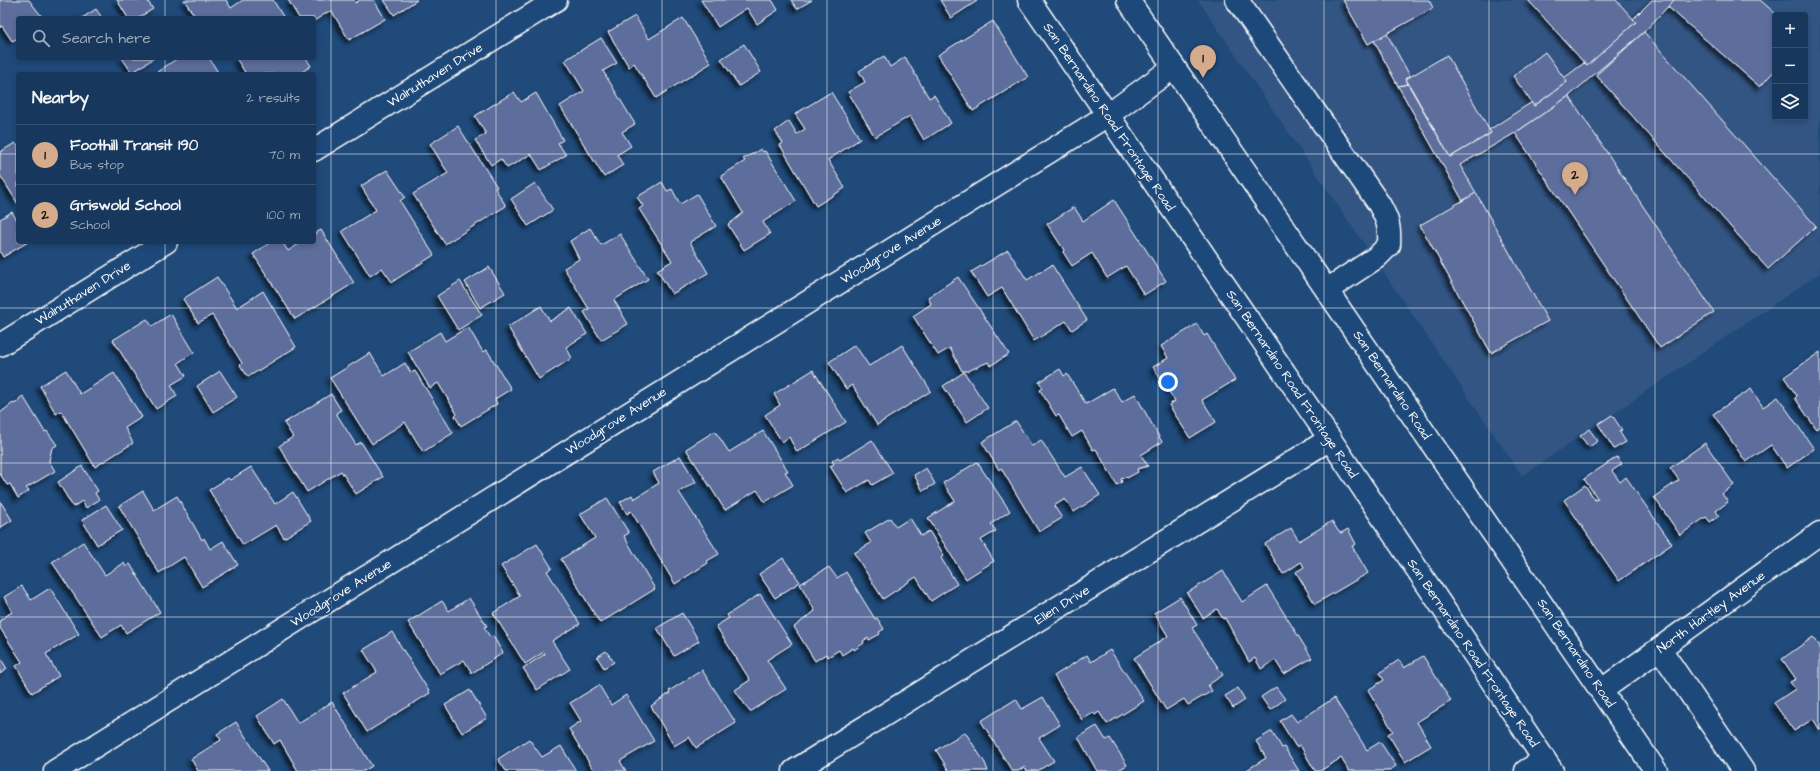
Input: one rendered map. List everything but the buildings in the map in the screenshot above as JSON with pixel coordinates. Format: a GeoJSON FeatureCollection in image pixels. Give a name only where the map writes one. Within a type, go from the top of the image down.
{"type":"FeatureCollection","features":[{"type":"Feature","properties":{"kind":"street","name":"Walnuthaven Drive"},"geometry":{"type":"LineString","coordinates":[[316,149],[556,0]]}},
{"type":"Feature","properties":{"kind":"street","name":"San Bernardino Road Frontage Road"},"geometry":{"type":"LineString","coordinates":[[1029,0],[1330,439],[1541,767]]}},
{"type":"Feature","properties":{"kind":"street","name":"San Bernardino Road"},"geometry":{"type":"LineString","coordinates":[[1128,0],[1602,690],[1656,771]]}},
{"type":"Feature","properties":{"kind":"street"},"geometry":{"type":"LineString","coordinates":[[1236,0],[1379,204],[1390,229],[1388,245],[1377,256],[1327,290]]}},
{"type":"Feature","properties":{"kind":"street","name":"Woodgrove Avenue"},"geometry":{"type":"LineString","coordinates":[[55,771],[1108,115],[1174,67]]}},
{"type":"Feature","properties":{"kind":"street","name":"Walnuthaven Drive"},"geometry":{"type":"LineString","coordinates":[[0,345],[163,244]]}},
{"type":"Feature","properties":{"kind":"street","name":"Ellen Drive"},"geometry":{"type":"LineString","coordinates":[[794,771],[1330,439]]}},
{"type":"Feature","properties":{"kind":"street","name":"North Hartley Avenue"},"geometry":{"type":"LineString","coordinates":[[1602,690],[1820,533]]}},
{"type":"Feature","properties":{"kind":"street"},"geometry":{"type":"LineString","coordinates":[[1660,649],[1743,771]]}},
{"type":"Feature","properties":{"kind":"shaded area"},"geometry":{"type":"Polygon","coordinates":[[[1198,0],[1820,0],[1820,273],[1522,476],[1198,0]]]}},
{"type":"Feature","properties":{"kind":"place","name":"Foothill Transit 190"},"geometry":{"type":"Point","coordinates":[1203,78]}},
{"type":"Feature","properties":{"kind":"place","name":"Griswold School"},"geometry":{"type":"Point","coordinates":[1575,195]}}]}
